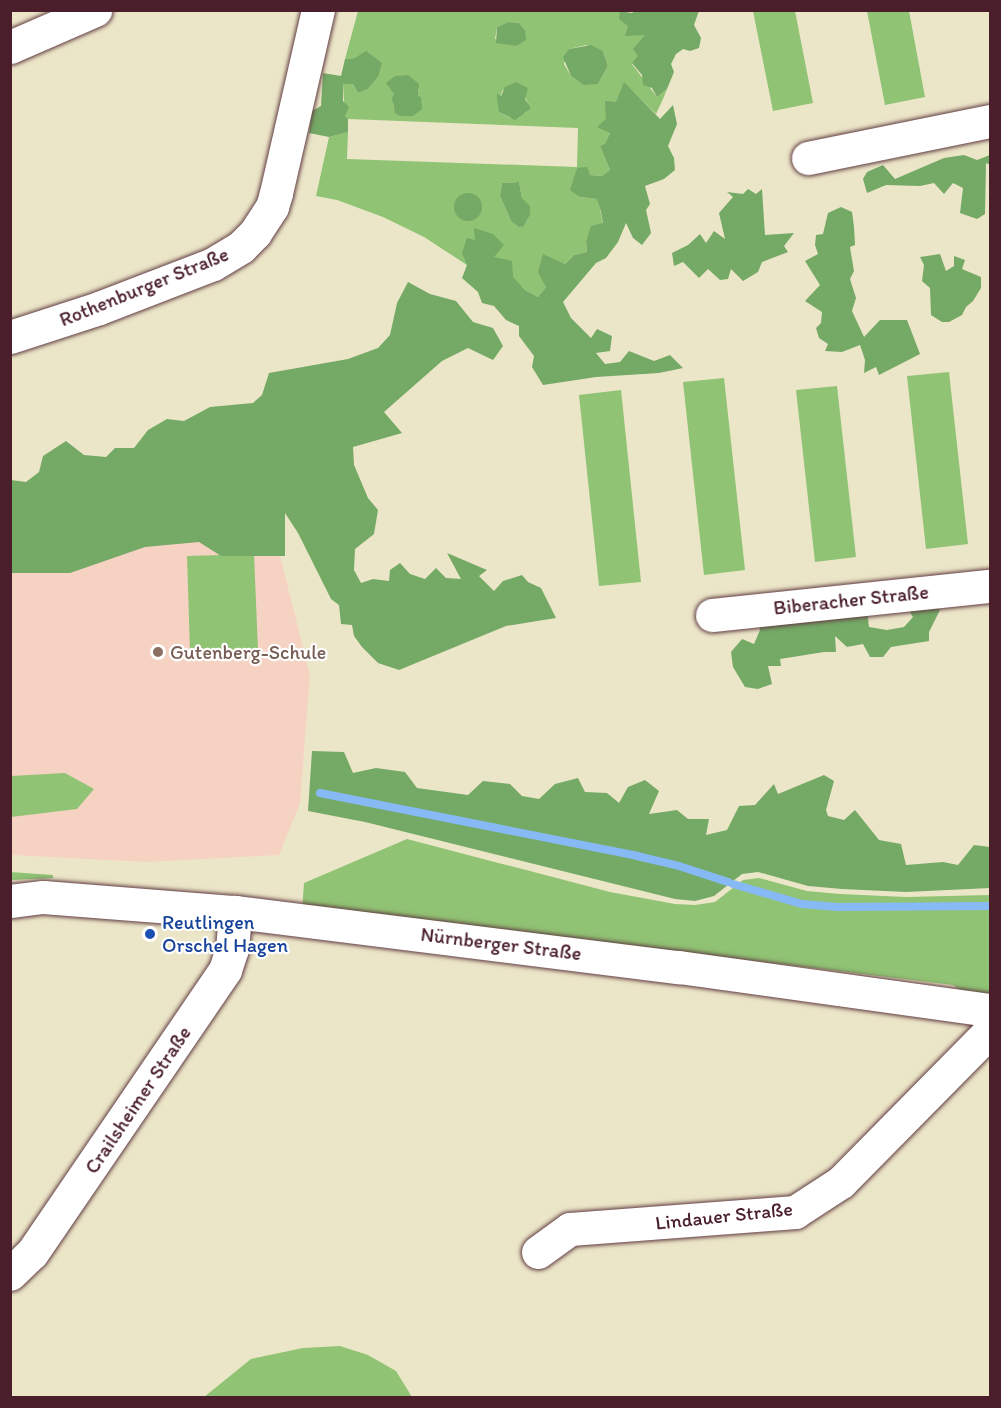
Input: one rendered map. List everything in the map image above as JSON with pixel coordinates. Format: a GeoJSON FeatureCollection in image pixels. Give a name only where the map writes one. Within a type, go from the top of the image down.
{"type":"FeatureCollection","features":[{"type":"Feature","properties":{"kind":"street"},"geometry":{"type":"LineString","coordinates":[[10,47],[95,10]]}},
{"type":"Feature","properties":{"kind":"street","name":"Rothenburger Straße"},"geometry":{"type":"LineString","coordinates":[[10,337],[99,308],[213,264],[241,247],[255,233],[272,207],[318,10]]}},
{"type":"Feature","properties":{"kind":"street"},"geometry":{"type":"LineString","coordinates":[[808,158],[990,121]]}},
{"type":"Feature","properties":{"kind":"street","name":"Biberacher Straße"},"geometry":{"type":"LineString","coordinates":[[712,615],[990,586]]}},
{"type":"Feature","properties":{"kind":"street","name":"Nürnberger Straße"},"geometry":{"type":"LineString","coordinates":[[10,901],[43,897],[235,912],[634,961],[990,1010]]}},
{"type":"Feature","properties":{"kind":"street","name":"Crailsheimer Straße"},"geometry":{"type":"LineString","coordinates":[[10,1274],[32,1253],[225,970],[232,949],[235,912]]}},
{"type":"Feature","properties":{"kind":"street","name":"Lindauer Straße"},"geometry":{"type":"LineString","coordinates":[[538,1252],[570,1228],[795,1212],[841,1182],[990,1031]]}},
{"type":"Feature","properties":{"kind":"shaded area","name":"Gutenberg-Schule"},"geometry":{"type":"Polygon","coordinates":[[[260,476],[310,675],[300,803],[279,855],[146,862],[11,855],[11,549],[260,476]]]}},
{"type":"Feature","properties":{"kind":"green space"},"geometry":{"type":"Polygon","coordinates":[[[358,11],[620,11],[620,19],[646,35],[639,56],[632,64],[657,97],[667,89],[656,114],[624,83],[616,103],[610,133],[605,145],[600,146],[610,170],[602,176],[590,175],[577,168],[575,177],[580,197],[598,199],[603,224],[586,242],[587,252],[574,255],[565,264],[543,255],[546,287],[538,297],[525,290],[475,241],[467,265],[424,237],[383,217],[337,200],[316,196],[329,137],[348,132],[347,159],[577,167],[578,128],[348,119],[345,116],[343,84],[353,84],[358,93],[368,89],[378,77],[355,58],[345,59],[358,11]],[[508,22],[497,27],[495,39],[516,46],[525,30],[519,23],[508,22]],[[586,45],[569,49],[564,64],[571,76],[580,82],[598,84],[608,66],[603,51],[586,45]],[[391,80],[389,87],[395,94],[393,106],[413,116],[419,89],[391,80]],[[516,82],[502,91],[499,112],[510,118],[525,113],[530,106],[516,82]],[[519,182],[502,183],[500,196],[511,221],[524,226],[530,215],[522,198],[519,182]]]}},
{"type":"Feature","properties":{"kind":"green space"},"geometry":{"type":"Polygon","coordinates":[[[620,11],[632,13],[635,11],[699,11],[694,25],[701,38],[699,48],[690,51],[683,49],[676,54],[671,64],[674,72],[667,89],[657,97],[652,88],[643,85],[642,75],[632,63],[638,56],[633,49],[645,35],[625,36],[628,26],[619,19],[620,11]]]}},
{"type":"Feature","properties":{"kind":"green space"},"geometry":{"type":"Polygon","coordinates":[[[753,11],[795,11],[813,103],[773,111],[753,11]]]}},
{"type":"Feature","properties":{"kind":"green space"},"geometry":{"type":"Polygon","coordinates":[[[867,11],[909,11],[925,97],[885,105],[867,11]]]}},
{"type":"Feature","properties":{"kind":"green space"},"geometry":{"type":"Polygon","coordinates":[[[508,22],[519,23],[525,30],[526,40],[516,46],[496,43],[497,27],[508,22]]]}},
{"type":"Feature","properties":{"kind":"green space"},"geometry":{"type":"Polygon","coordinates":[[[591,45],[603,51],[608,66],[598,84],[584,85],[571,76],[563,57],[569,49],[591,45]]]}},
{"type":"Feature","properties":{"kind":"green space"},"geometry":{"type":"Polygon","coordinates":[[[366,51],[382,63],[378,77],[368,89],[358,93],[353,84],[343,84],[343,101],[349,107],[345,116],[348,119],[348,132],[329,137],[309,133],[312,111],[321,106],[323,73],[341,76],[345,59],[355,58],[366,51]]]}},
{"type":"Feature","properties":{"kind":"green space"},"geometry":{"type":"Polygon","coordinates":[[[408,75],[419,84],[418,96],[421,97],[422,109],[413,116],[400,116],[395,113],[392,98],[394,94],[386,83],[395,76],[408,75]]]}},
{"type":"Feature","properties":{"kind":"green space"},"geometry":{"type":"Polygon","coordinates":[[[516,82],[528,88],[525,99],[530,109],[515,120],[499,112],[497,94],[501,96],[505,87],[516,82]]]}},
{"type":"Feature","properties":{"kind":"green space"},"geometry":{"type":"Polygon","coordinates":[[[624,82],[660,119],[673,105],[677,124],[668,146],[674,158],[675,170],[664,179],[645,186],[650,204],[646,210],[651,233],[642,245],[633,238],[626,223],[618,242],[606,258],[596,263],[563,302],[571,318],[591,338],[597,329],[612,336],[610,351],[596,353],[605,364],[620,362],[629,351],[654,361],[670,355],[683,368],[659,373],[596,377],[543,385],[532,367],[534,356],[519,336],[519,326],[506,320],[494,306],[482,303],[478,292],[462,278],[467,265],[462,253],[467,238],[475,240],[474,228],[493,234],[504,245],[494,257],[512,261],[513,277],[525,290],[538,297],[546,287],[538,272],[543,254],[565,264],[574,255],[587,252],[586,242],[591,226],[603,223],[601,212],[597,199],[580,197],[570,190],[577,168],[587,167],[590,175],[602,176],[610,170],[600,146],[605,144],[610,133],[597,127],[606,119],[605,101],[616,102],[624,82]]]}},
{"type":"Feature","properties":{"kind":"green space"},"geometry":{"type":"Polygon","coordinates":[[[964,155],[977,160],[990,155],[990,165],[986,163],[985,214],[977,219],[960,213],[963,188],[953,183],[944,194],[934,183],[920,186],[886,185],[867,193],[863,179],[867,172],[883,165],[895,179],[944,158],[964,155]]]}},
{"type":"Feature","properties":{"kind":"green space"},"geometry":{"type":"Polygon","coordinates":[[[519,182],[522,198],[530,206],[530,215],[524,226],[519,227],[511,221],[500,196],[502,183],[519,182]]]}},
{"type":"Feature","properties":{"kind":"green space"},"geometry":{"type":"Polygon","coordinates":[[[748,189],[756,194],[762,189],[765,235],[794,233],[784,246],[788,252],[762,262],[758,272],[743,281],[731,269],[728,279],[720,280],[708,269],[699,278],[683,262],[674,266],[672,253],[688,245],[700,234],[706,243],[714,231],[725,239],[719,213],[733,197],[727,192],[743,194],[748,189]]]}},
{"type":"Feature","properties":{"kind":"green space"},"geometry":{"type":"Polygon","coordinates":[[[468,193],[478,197],[482,207],[478,217],[468,221],[458,217],[454,207],[458,197],[468,193]]]}},
{"type":"Feature","properties":{"kind":"green space"},"geometry":{"type":"Polygon","coordinates":[[[841,207],[852,212],[855,245],[850,247],[854,271],[850,279],[856,298],[852,311],[864,337],[880,320],[907,320],[920,354],[879,375],[876,367],[864,373],[865,360],[860,345],[842,352],[825,351],[828,344],[819,338],[816,328],[821,323],[822,312],[805,301],[820,285],[805,261],[818,254],[815,245],[816,235],[823,234],[828,213],[841,207]]]}},
{"type":"Feature","properties":{"kind":"green space"},"geometry":{"type":"Polygon","coordinates":[[[940,254],[946,271],[954,266],[954,256],[965,260],[962,269],[981,277],[981,288],[973,301],[962,315],[949,322],[942,322],[931,315],[930,288],[922,281],[924,265],[920,257],[940,254]]]}},
{"type":"Feature","properties":{"kind":"green space"},"geometry":{"type":"Polygon","coordinates":[[[408,282],[430,294],[456,301],[473,322],[493,328],[503,346],[493,360],[468,348],[442,361],[384,412],[402,433],[353,447],[354,465],[368,498],[378,510],[374,534],[355,549],[354,570],[361,583],[373,579],[389,581],[390,570],[400,563],[410,574],[425,579],[436,568],[446,578],[461,579],[447,553],[487,570],[479,576],[494,591],[503,581],[522,575],[528,582],[541,588],[556,618],[506,626],[399,670],[378,663],[354,636],[352,625],[341,624],[339,605],[331,599],[298,533],[285,513],[285,556],[221,556],[199,542],[145,547],[70,573],[11,573],[11,480],[26,482],[39,472],[43,456],[66,441],[84,455],[106,457],[115,448],[134,448],[148,430],[167,419],[184,421],[210,407],[253,403],[262,395],[269,373],[348,359],[378,348],[390,335],[397,303],[408,282]]]}},
{"type":"Feature","properties":{"kind":"green space"},"geometry":{"type":"Polygon","coordinates":[[[949,372],[968,544],[926,549],[907,376],[949,372]]]}},
{"type":"Feature","properties":{"kind":"green space"},"geometry":{"type":"Polygon","coordinates":[[[724,378],[745,570],[704,575],[683,382],[724,378]]]}},
{"type":"Feature","properties":{"kind":"green space"},"geometry":{"type":"Polygon","coordinates":[[[837,386],[856,557],[815,562],[796,390],[837,386]]]}},
{"type":"Feature","properties":{"kind":"green space"},"geometry":{"type":"Polygon","coordinates":[[[621,390],[641,582],[599,586],[579,395],[621,390]]]}},
{"type":"Feature","properties":{"kind":"green space"},"geometry":{"type":"Polygon","coordinates":[[[254,554],[258,650],[190,652],[187,556],[254,554]]]}},
{"type":"Feature","properties":{"kind":"green space"},"geometry":{"type":"Polygon","coordinates":[[[925,598],[940,610],[929,632],[929,641],[891,647],[883,657],[870,657],[863,644],[847,647],[835,636],[836,652],[780,659],[781,666],[768,666],[772,684],[758,689],[745,687],[733,667],[731,652],[742,639],[754,644],[760,630],[757,621],[867,610],[869,627],[887,630],[904,627],[913,617],[906,606],[925,598]]]}},
{"type":"Feature","properties":{"kind":"green space"},"geometry":{"type":"Polygon","coordinates":[[[312,751],[344,752],[353,773],[376,768],[405,772],[417,788],[468,795],[483,781],[510,784],[522,796],[539,799],[555,784],[578,778],[585,792],[607,793],[619,803],[628,787],[645,780],[659,791],[649,814],[677,810],[688,819],[709,819],[706,835],[727,830],[739,806],[755,805],[774,784],[778,794],[824,775],[834,781],[826,810],[828,816],[844,820],[855,810],[879,840],[901,844],[906,865],[943,862],[958,865],[974,845],[990,847],[990,888],[906,892],[842,889],[808,886],[758,872],[742,874],[714,896],[695,901],[675,899],[365,822],[308,811],[312,751]]]}},
{"type":"Feature","properties":{"kind":"green space"},"geometry":{"type":"Polygon","coordinates":[[[65,773],[94,789],[77,809],[11,817],[11,776],[65,773]]]}},
{"type":"Feature","properties":{"kind":"green space"},"geometry":{"type":"Polygon","coordinates":[[[407,839],[610,892],[675,904],[695,905],[715,902],[743,880],[759,878],[807,891],[840,894],[906,897],[990,895],[990,998],[966,995],[953,985],[364,913],[302,912],[304,883],[407,839]]]}},
{"type":"Feature","properties":{"kind":"green space"},"geometry":{"type":"Polygon","coordinates":[[[10,872],[53,875],[53,878],[11,880],[10,872]]]}},
{"type":"Feature","properties":{"kind":"green space"},"geometry":{"type":"Polygon","coordinates":[[[340,1346],[368,1355],[396,1371],[412,1397],[204,1397],[251,1359],[303,1348],[340,1346]]]}},
{"type":"Feature","properties":{"kind":"waterway"},"geometry":{"type":"LineString","coordinates":[[320,793],[637,856],[679,866],[728,882]]}},
{"type":"Feature","properties":{"kind":"waterway"},"geometry":{"type":"LineString","coordinates":[[733,884],[802,904],[837,907],[990,906]]}},
{"type":"Feature","properties":{"kind":"place","name":"Gutenberg-Schule"},"geometry":{"type":"Point","coordinates":[158,652]}},
{"type":"Feature","properties":{"kind":"place","name":"Reutlingen Orschel Hagen"},"geometry":{"type":"Point","coordinates":[150,934]}}]}
